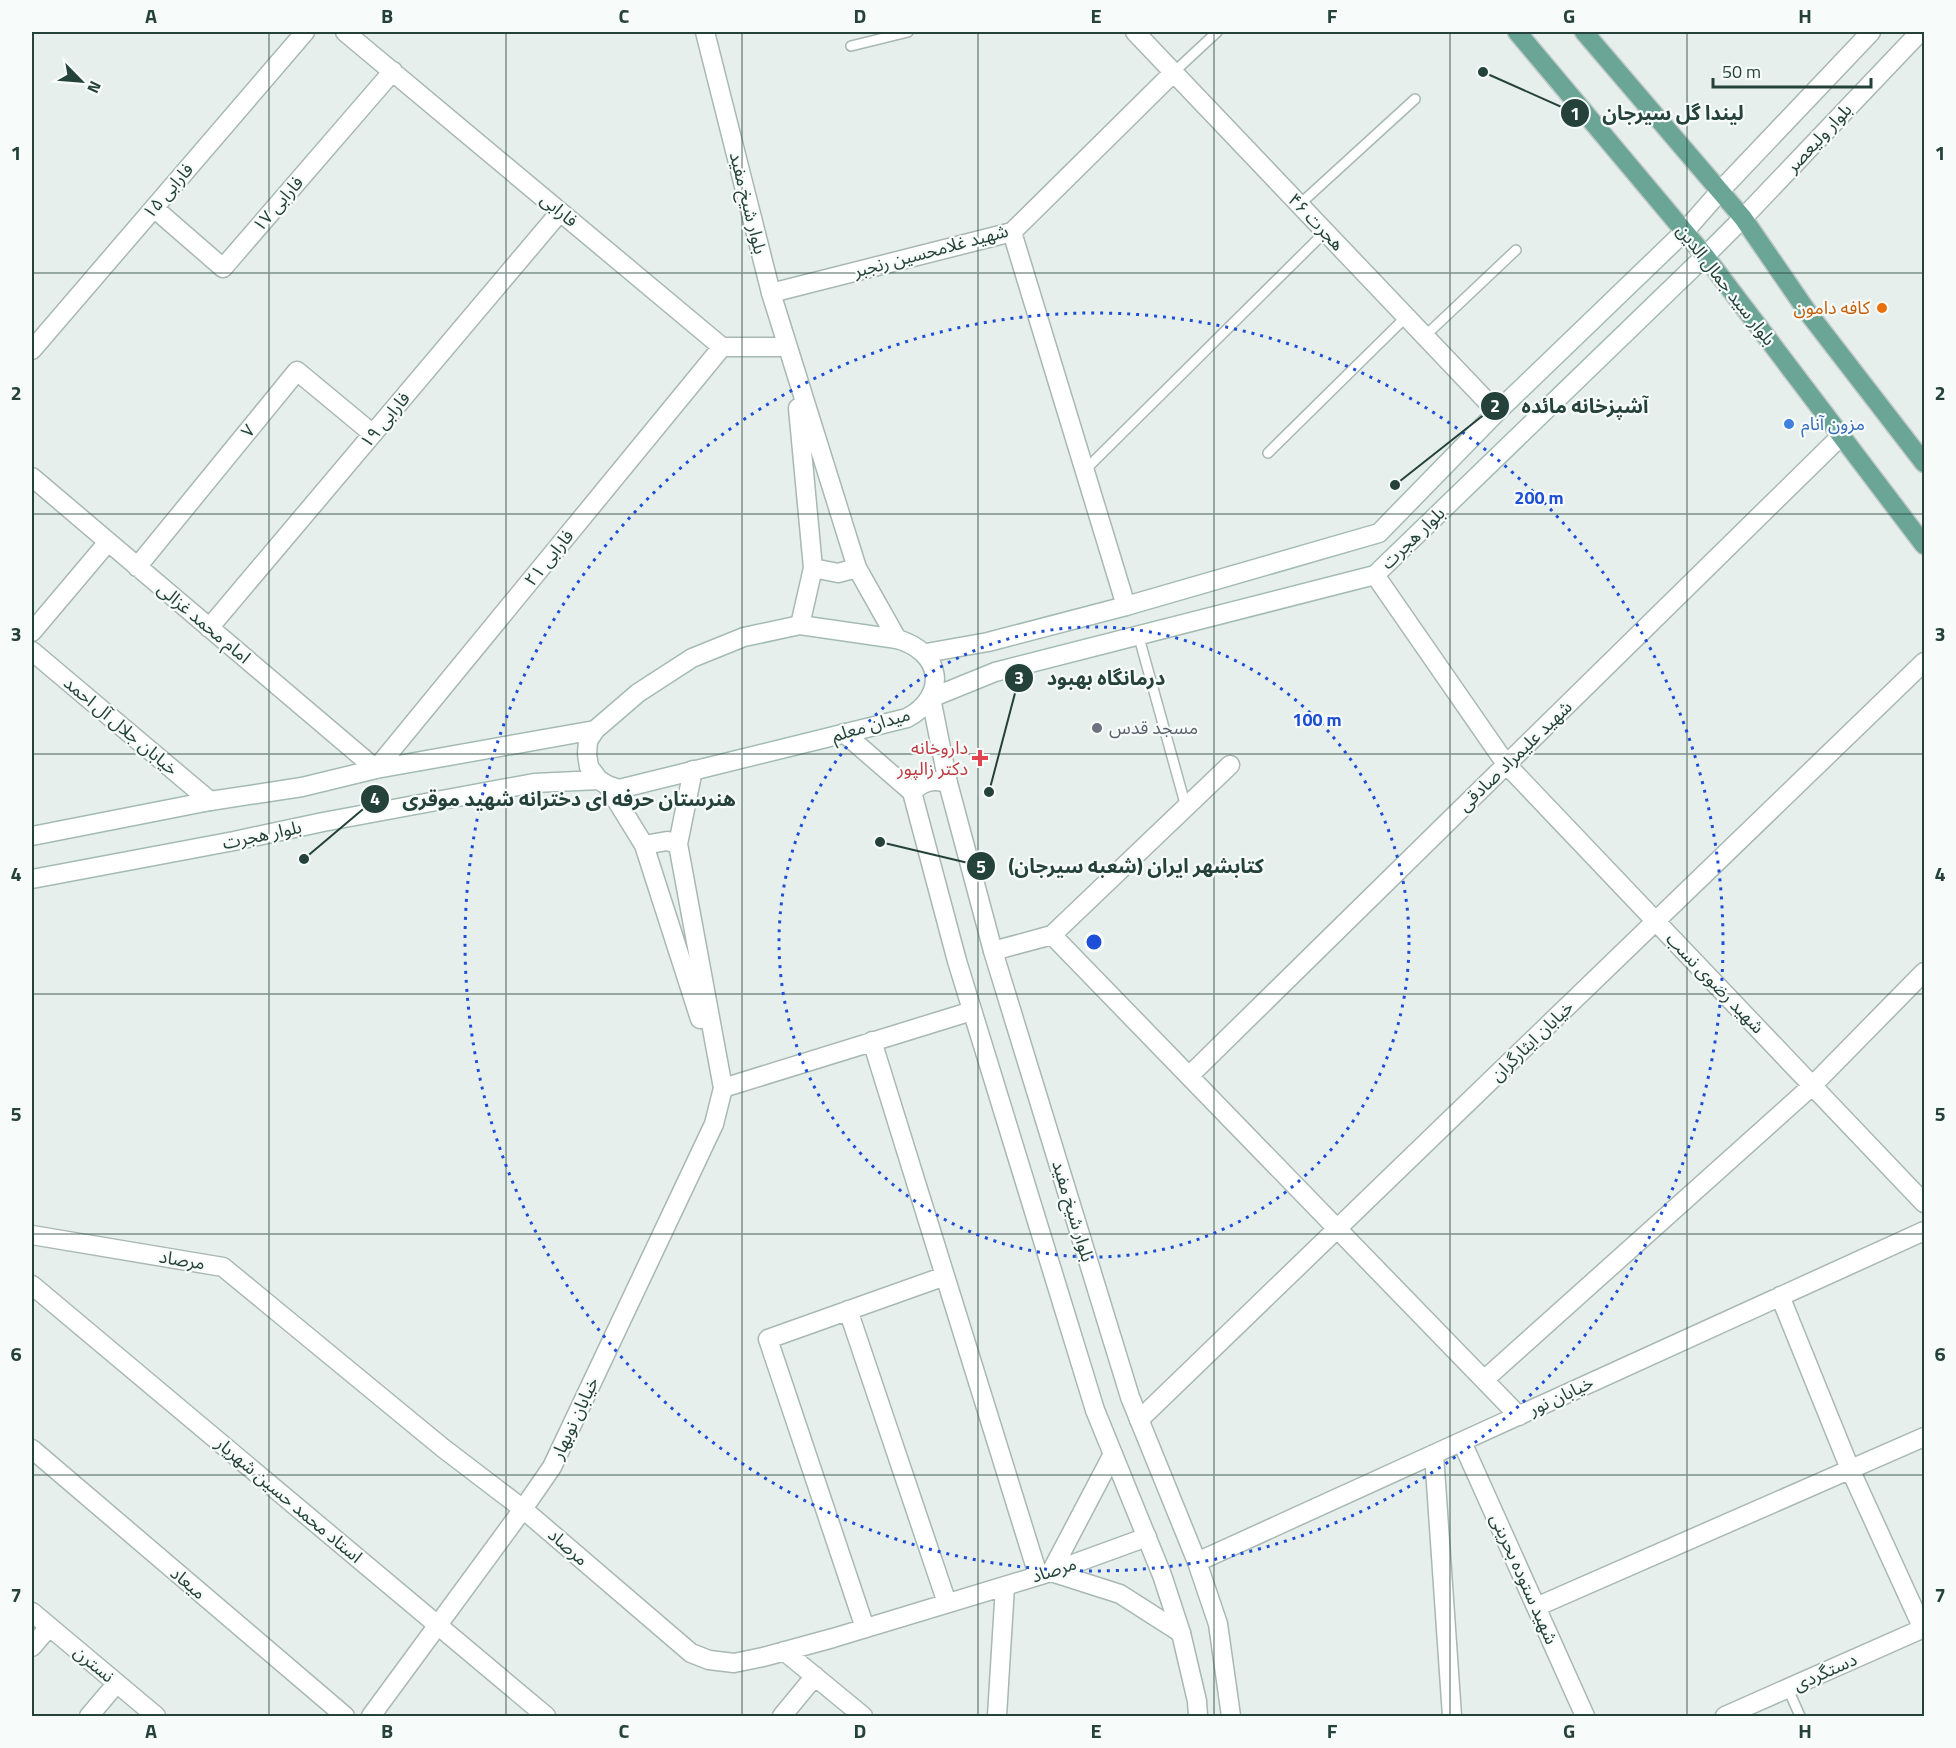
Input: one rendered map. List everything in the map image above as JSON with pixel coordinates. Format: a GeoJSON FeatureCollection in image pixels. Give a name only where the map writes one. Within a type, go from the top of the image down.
{"type":"FeatureCollection","features":[{"type":"Feature","properties":{"kind":"main road","name":"بلوار سید جمال الدین"},"geometry":{"type":"LineString","coordinates":[[1517,32],[1705,256],[1924,545]]}},
{"type":"Feature","properties":{"kind":"main road"},"geometry":{"type":"LineString","coordinates":[[1584,32],[1743,218],[1809,314],[1924,463]]}},
{"type":"Feature","properties":{"kind":"street","name":"فارابی ۱۵"},"geometry":{"type":"LineString","coordinates":[[32,350],[305,32]]}},
{"type":"Feature","properties":{"kind":"street","name":"فارابی"},"geometry":{"type":"LineString","coordinates":[[345,32],[722,347]]}},
{"type":"Feature","properties":{"kind":"street","name":"بلوار شیخ مفید"},"geometry":{"type":"LineString","coordinates":[[705,32],[771,293],[795,373]]}},
{"type":"Feature","properties":{"kind":"street","name":"هجرت ۴۶"},"geometry":{"type":"LineString","coordinates":[[1135,32],[1497,412]]}},
{"type":"Feature","properties":{"kind":"street","name":"بلوار ولیعصر"},"geometry":{"type":"LineString","coordinates":[[1685,231],[1720,190],[1871,32]]}},
{"type":"Feature","properties":{"kind":"street","name":"بلوار ولیعصر"},"geometry":{"type":"LineString","coordinates":[[1705,256],[1920,32]]}},
{"type":"Feature","properties":{"kind":"street","name":"فارابی ۱۷"},"geometry":{"type":"LineString","coordinates":[[154,208],[223,267],[393,71]]}},
{"type":"Feature","properties":{"kind":"street","name":"شهید غلامحسین رنجبر"},"geometry":{"type":"LineString","coordinates":[[771,293],[1012,232],[1174,72]]}},
{"type":"Feature","properties":{"kind":"street","name":"فارابی ۱۹"},"geometry":{"type":"LineString","coordinates":[[209,628],[560,212]]}},
{"type":"Feature","properties":{"kind":"street","name":"بلوار هجرت"},"geometry":{"type":"LineString","coordinates":[[926,653],[988,642],[1125,606],[1379,533],[1497,412],[1685,231]]}},
{"type":"Feature","properties":{"kind":"street"},"geometry":{"type":"LineString","coordinates":[[1012,232],[1125,606]]}},
{"type":"Feature","properties":{"kind":"street","name":"بلوار هجرت"},"geometry":{"type":"LineString","coordinates":[[931,698],[995,672],[1375,575],[1705,256]]}},
{"type":"Feature","properties":{"kind":"street"},"geometry":{"type":"LineString","coordinates":[[722,347],[787,347]]}},
{"type":"Feature","properties":{"kind":"street","name":"فارابی ۲۱"},"geometry":{"type":"LineString","coordinates":[[376,769],[722,347]]}},
{"type":"Feature","properties":{"kind":"street","name":"۷"},"geometry":{"type":"LineString","coordinates":[[137,567],[297,371],[373,434]]}},
{"type":"Feature","properties":{"kind":"street"},"geometry":{"type":"LineString","coordinates":[[795,373],[813,568],[800,625]]}},
{"type":"Feature","properties":{"kind":"street"},"geometry":{"type":"LineString","coordinates":[[795,373],[857,568],[897,639]]}},
{"type":"Feature","properties":{"kind":"street","name":"شهید علیمراد صادقی"},"geometry":{"type":"LineString","coordinates":[[1189,1076],[1841,436]]}},
{"type":"Feature","properties":{"kind":"street","name":"امام محمد غزالی"},"geometry":{"type":"LineString","coordinates":[[32,477],[376,769]]}},
{"type":"Feature","properties":{"kind":"street"},"geometry":{"type":"LineString","coordinates":[[32,632],[108,542]]}},
{"type":"Feature","properties":{"kind":"street"},"geometry":{"type":"LineString","coordinates":[[813,568],[837,573],[857,568]]}},
{"type":"Feature","properties":{"kind":"street","name":"شهید رضوی نسب"},"geometry":{"type":"LineString","coordinates":[[1375,575],[1506,764],[1924,1203]]}},
{"type":"Feature","properties":{"kind":"street"},"geometry":{"type":"LineString","coordinates":[[723,1088],[644,845],[603,782],[589,767],[586,754],[588,741],[595,730],[638,693],[692,658],[744,637],[800,625],[897,639],[913,644],[926,653]]}},
{"type":"Feature","properties":{"kind":"street","name":"خیابان جلال آل احمد"},"geometry":{"type":"LineString","coordinates":[[32,651],[210,801]]}},
{"type":"Feature","properties":{"kind":"street","name":"میدان معلم"},"geometry":{"type":"LineString","coordinates":[[603,782],[619,789],[907,718],[921,711],[931,698],[935,683],[933,667],[926,653]]}},
{"type":"Feature","properties":{"kind":"street","name":"خیابان ایثارگران"},"geometry":{"type":"LineString","coordinates":[[1139,1420],[1924,662]]}},
{"type":"Feature","properties":{"kind":"street","name":"بلوار شیخ مفید"},"geometry":{"type":"LineString","coordinates":[[931,698],[948,783],[993,951],[1126,1386],[1197,1562],[1218,1624],[1231,1716]]}},
{"type":"Feature","properties":{"kind":"street"},"geometry":{"type":"LineString","coordinates":[[32,836],[210,801],[302,787],[376,769],[595,730]]}},
{"type":"Feature","properties":{"kind":"street"},"geometry":{"type":"LineString","coordinates":[[844,734],[912,792],[919,785],[928,781],[938,780],[948,783]]}},
{"type":"Feature","properties":{"kind":"street"},"geometry":{"type":"LineString","coordinates":[[993,951],[1052,935],[1230,765]]}},
{"type":"Feature","properties":{"kind":"street"},"geometry":{"type":"LineString","coordinates":[[693,770],[678,844],[723,1088]]}},
{"type":"Feature","properties":{"kind":"street","name":"بلوار هجرت"},"geometry":{"type":"LineString","coordinates":[[32,879],[534,783],[603,782]]}},
{"type":"Feature","properties":{"kind":"street","name":"بلوار شیخ مفید"},"geometry":{"type":"LineString","coordinates":[[912,792],[972,1011],[1095,1410],[1147,1538],[1182,1633],[1197,1701],[1198,1716]]}},
{"type":"Feature","properties":{"kind":"street"},"geometry":{"type":"LineString","coordinates":[[644,845],[666,841],[678,844]]}},
{"type":"Feature","properties":{"kind":"street"},"geometry":{"type":"LineString","coordinates":[[1052,935],[1519,1416]]}},
{"type":"Feature","properties":{"kind":"street"},"geometry":{"type":"LineString","coordinates":[[1484,1380],[1813,1085],[1924,972]]}},
{"type":"Feature","properties":{"kind":"street"},"geometry":{"type":"LineString","coordinates":[[723,1088],[972,1011]]}},
{"type":"Feature","properties":{"kind":"street"},"geometry":{"type":"LineString","coordinates":[[872,1041],[945,1276],[1045,1573]]}},
{"type":"Feature","properties":{"kind":"street","name":"خیابان نوبهار"},"geometry":{"type":"LineString","coordinates":[[371,1716],[552,1467],[714,1125],[723,1088]]}},
{"type":"Feature","properties":{"kind":"street","name":"خیابان نور"},"geometry":{"type":"LineString","coordinates":[[1197,1562],[1924,1231]]}},
{"type":"Feature","properties":{"kind":"street","name":"مرصاد"},"geometry":{"type":"LineString","coordinates":[[32,1235],[223,1267],[443,1448],[523,1509],[691,1653],[709,1660],[734,1663],[784,1651],[1005,1586],[1147,1538]]}},
{"type":"Feature","properties":{"kind":"street"},"geometry":{"type":"LineString","coordinates":[[865,1628],[768,1339],[945,1276]]}},
{"type":"Feature","properties":{"kind":"street","name":"استاد محمد حسین شهریار"},"geometry":{"type":"LineString","coordinates":[[34,1291],[546,1716]]}},
{"type":"Feature","properties":{"kind":"street"},"geometry":{"type":"LineString","coordinates":[[1780,1296],[1850,1469],[1924,1628]]}},
{"type":"Feature","properties":{"kind":"street"},"geometry":{"type":"LineString","coordinates":[[848,1310],[947,1603]]}},
{"type":"Feature","properties":{"kind":"street"},"geometry":{"type":"LineString","coordinates":[[1536,1607],[1924,1437]]}},
{"type":"Feature","properties":{"kind":"street","name":"شهید ستوده بحرینی"},"geometry":{"type":"LineString","coordinates":[[1462,1442],[1585,1716]]}},
{"type":"Feature","properties":{"kind":"street","name":"میعاد"},"geometry":{"type":"LineString","coordinates":[[32,1449],[345,1716]]}},
{"type":"Feature","properties":{"kind":"street"},"geometry":{"type":"LineString","coordinates":[[1045,1573],[1113,1454]]}},
{"type":"Feature","properties":{"kind":"street"},"geometry":{"type":"LineString","coordinates":[[1434,1454],[1452,1716]]}},
{"type":"Feature","properties":{"kind":"street"},"geometry":{"type":"LineString","coordinates":[[1045,1573],[1120,1594],[1182,1633]]}},
{"type":"Feature","properties":{"kind":"street"},"geometry":{"type":"LineString","coordinates":[[997,1716],[1005,1586]]}},
{"type":"Feature","properties":{"kind":"street","name":"نسترن"},"geometry":{"type":"LineString","coordinates":[[32,1612],[156,1716]]}},
{"type":"Feature","properties":{"kind":"street"},"geometry":{"type":"LineString","coordinates":[[32,1647],[50,1627]]}},
{"type":"Feature","properties":{"kind":"street","name":"دستگردی"},"geometry":{"type":"LineString","coordinates":[[1725,1716],[1924,1628]]}},
{"type":"Feature","properties":{"kind":"street"},"geometry":{"type":"LineString","coordinates":[[784,1651],[863,1716]]}},
{"type":"Feature","properties":{"kind":"street"},"geometry":{"type":"LineString","coordinates":[[782,1716],[815,1676]]}},
{"type":"Feature","properties":{"kind":"street"},"geometry":{"type":"LineString","coordinates":[[89,1716],[117,1683]]}},
{"type":"Feature","properties":{"kind":"lane"},"geometry":{"type":"LineString","coordinates":[[851,45],[908,32]]}},
{"type":"Feature","properties":{"kind":"lane"},"geometry":{"type":"LineString","coordinates":[[1174,72],[1217,32]]}},
{"type":"Feature","properties":{"kind":"lane"},"geometry":{"type":"LineString","coordinates":[[1300,204],[1415,99]]}},
{"type":"Feature","properties":{"kind":"lane"},"geometry":{"type":"LineString","coordinates":[[1084,471],[1326,231]]}},
{"type":"Feature","properties":{"kind":"lane"},"geometry":{"type":"LineString","coordinates":[[1425,336],[1516,250]]}},
{"type":"Feature","properties":{"kind":"lane"},"geometry":{"type":"LineString","coordinates":[[1268,453],[1407,316]]}},
{"type":"Feature","properties":{"kind":"lane"},"geometry":{"type":"LineString","coordinates":[[1138,634],[1186,807]]}},
{"type":"Feature","properties":{"kind":"lane"},"geometry":{"type":"LineString","coordinates":[[1788,1689],[1800,1716]]}},
{"type":"Feature","properties":{"kind":"place","name":"لیندا گل سیرجان"},"geometry":{"type":"Point","coordinates":[1483,72]}},
{"type":"Feature","properties":{"kind":"place","name":"کافه دامون"},"geometry":{"type":"Point","coordinates":[1882,308]}},
{"type":"Feature","properties":{"kind":"place","name":"مزون آنام"},"geometry":{"type":"Point","coordinates":[1789,424]}},
{"type":"Feature","properties":{"kind":"place","name":"آشپزخانه مائده"},"geometry":{"type":"Point","coordinates":[1395,485]}},
{"type":"Feature","properties":{"kind":"place","name":"مسجد قدس"},"geometry":{"type":"Point","coordinates":[1097,728]}},
{"type":"Feature","properties":{"kind":"place","name":"داروخانه دکتر زالپور"},"geometry":{"type":"Point","coordinates":[980,758]}},
{"type":"Feature","properties":{"kind":"place","name":"درمانگاه بهبود"},"geometry":{"type":"Point","coordinates":[989,792]}},
{"type":"Feature","properties":{"kind":"place","name":"کتابشهر ایران (شعبه سیرجان)"},"geometry":{"type":"Point","coordinates":[880,842]}},
{"type":"Feature","properties":{"kind":"place","name":"هنرستان حرفه ای دخترانه شهید موقری"},"geometry":{"type":"Point","coordinates":[304,859]}}]}
